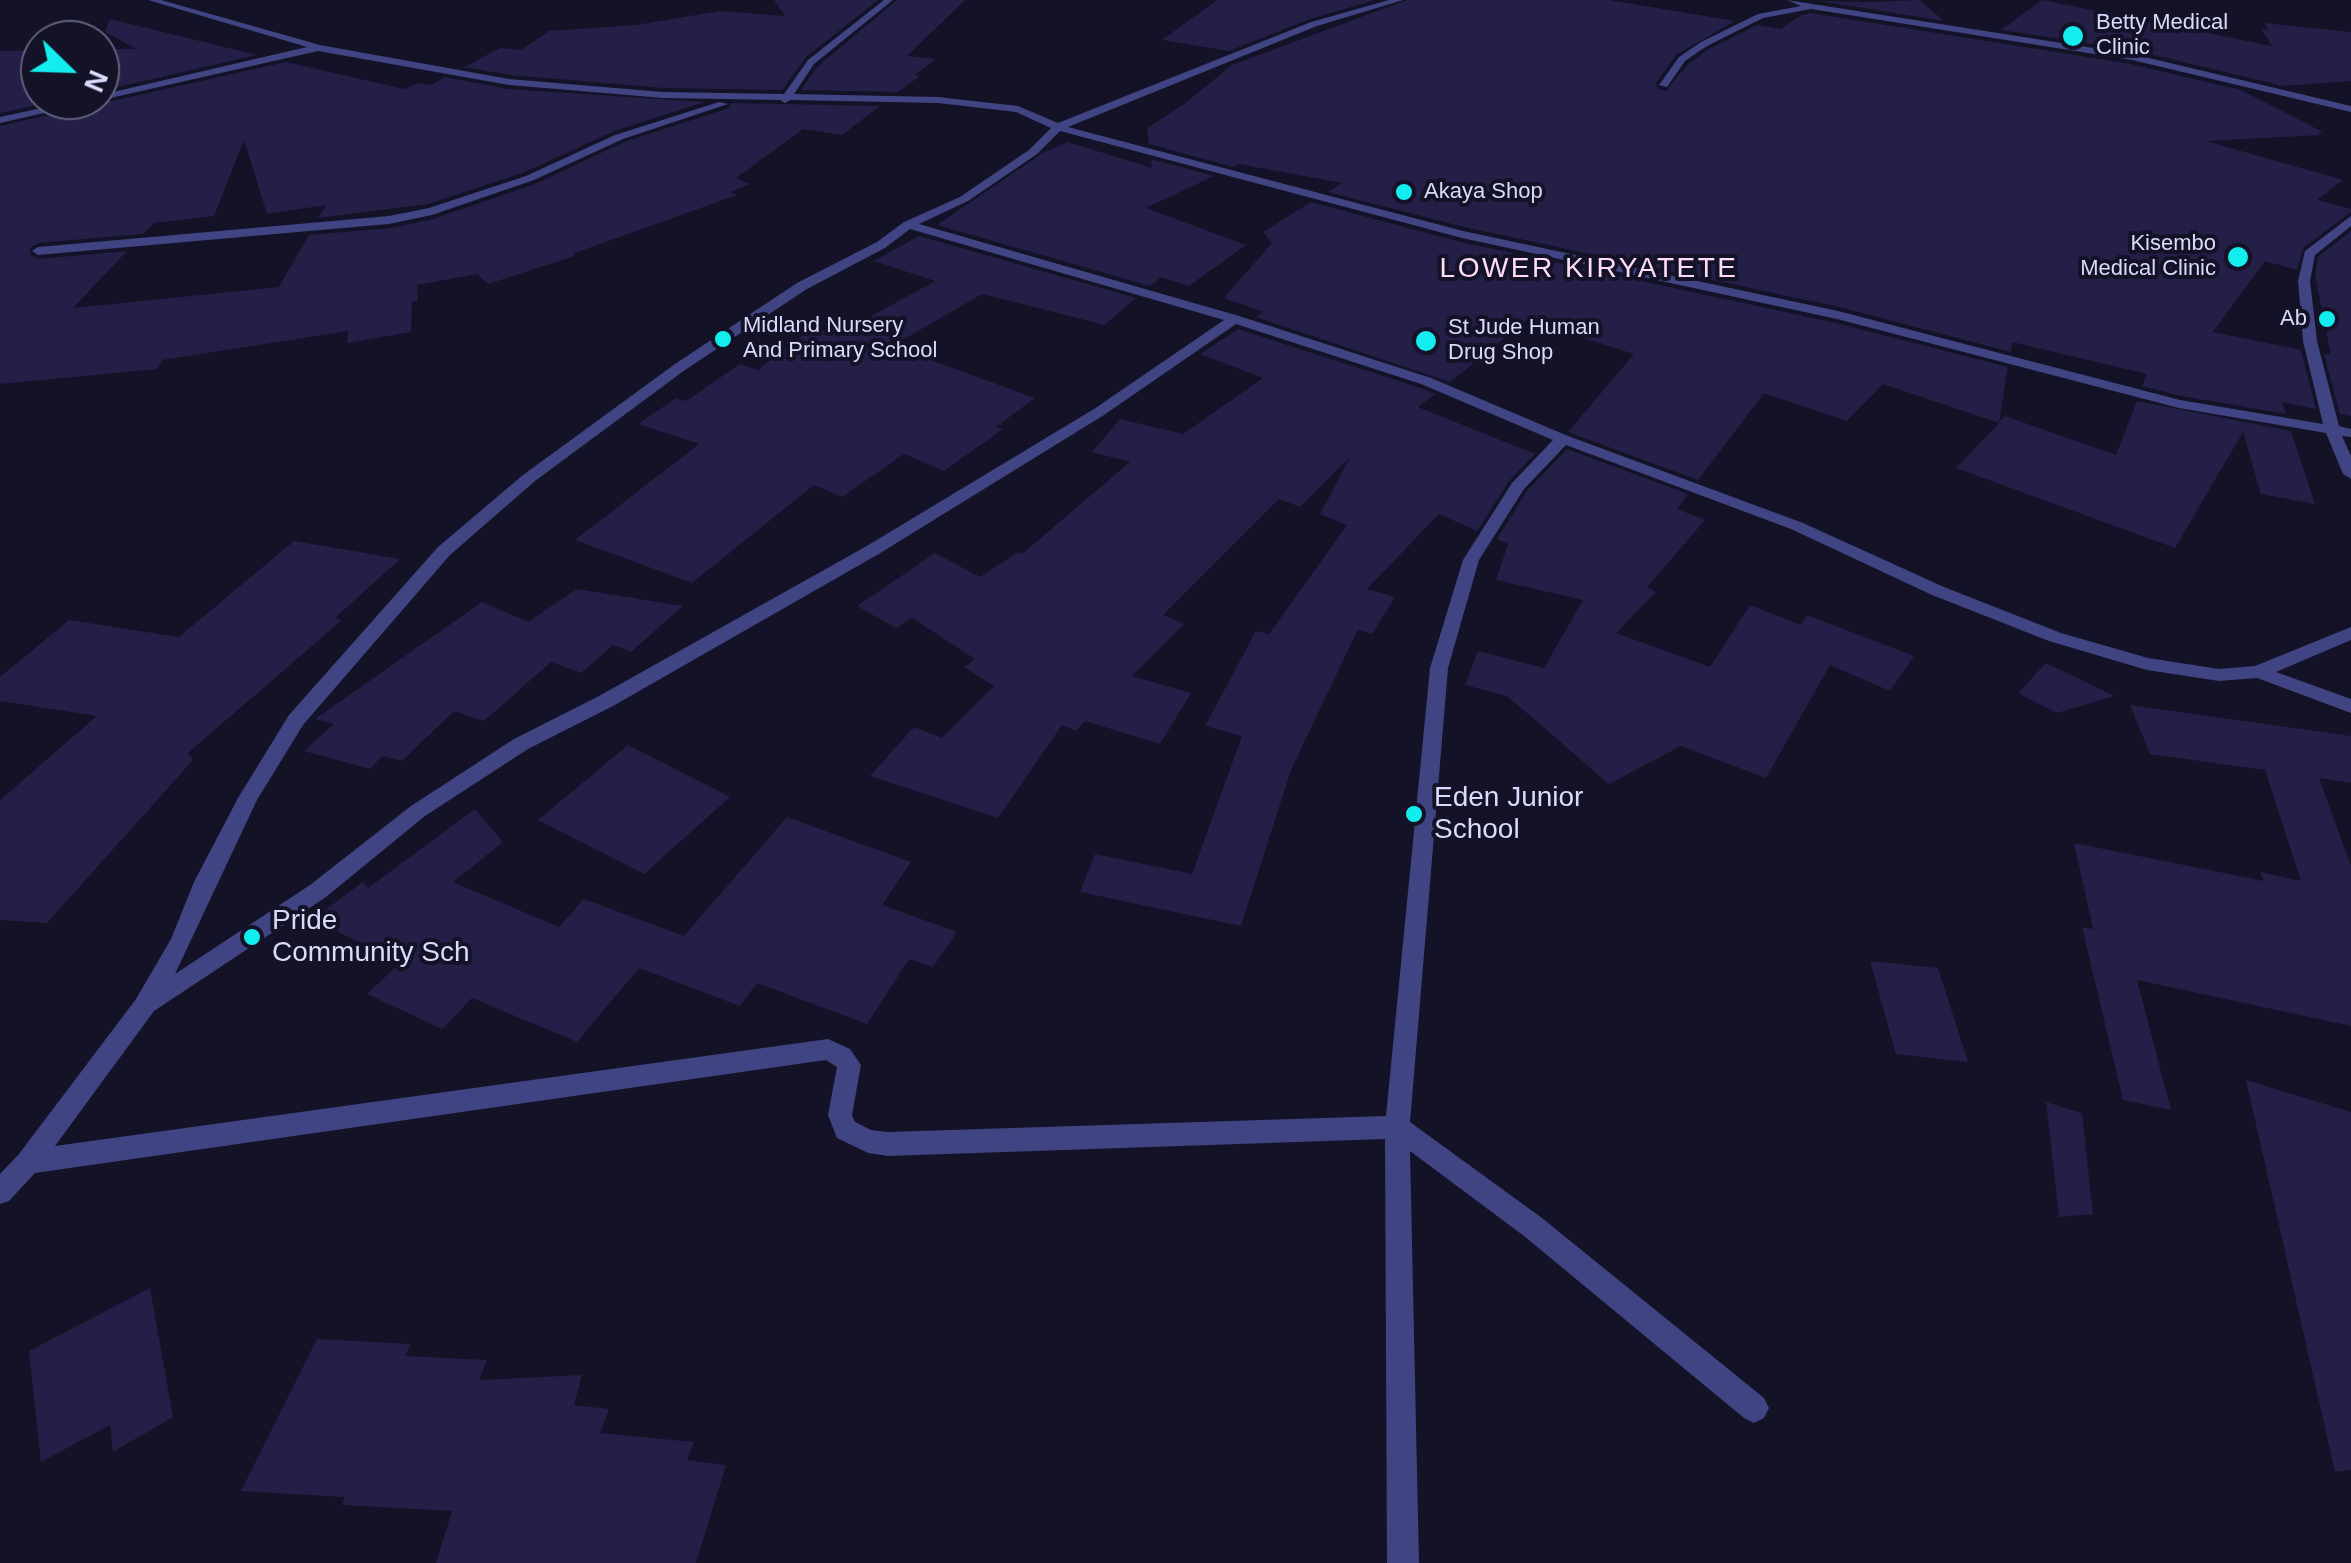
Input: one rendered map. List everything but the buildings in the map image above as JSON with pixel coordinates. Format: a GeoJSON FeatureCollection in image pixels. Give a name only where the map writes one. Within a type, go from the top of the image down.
{"type":"FeatureCollection","features":[{"type":"Feature","properties":{"kind":"street"},"geometry":{"type":"LineString","coordinates":[[152,0],[319,48],[438,72],[526,84],[744,100],[938,100],[1018,109],[1058,127],[1462,234],[1838,315],[2178,404],[2351,433]]}},
{"type":"Feature","properties":{"kind":"street"},"geometry":{"type":"LineString","coordinates":[[786,100],[810,62],[889,0]]}},
{"type":"Feature","properties":{"kind":"street"},"geometry":{"type":"LineString","coordinates":[[0,1192],[28,1162],[144,1006],[181,942],[205,882],[248,798],[296,720],[444,552],[530,478],[680,366],[802,286],[881,246],[908,225],[964,199],[1033,152],[1058,127],[1314,24],[1400,0]]}},
{"type":"Feature","properties":{"kind":"street"},"geometry":{"type":"LineString","coordinates":[[1791,0],[1812,7],[2132,57],[2351,109]]}},
{"type":"Feature","properties":{"kind":"street"},"geometry":{"type":"LineString","coordinates":[[1664,85],[1682,58],[1704,44],[1761,16],[1812,7]]}},
{"type":"Feature","properties":{"kind":"street"},"geometry":{"type":"LineString","coordinates":[[120,94],[319,48]]}},
{"type":"Feature","properties":{"kind":"street"},"geometry":{"type":"LineString","coordinates":[[38,251],[389,220],[432,211],[530,178],[620,137],[704,108],[744,100]]}},
{"type":"Feature","properties":{"kind":"street"},"geometry":{"type":"LineString","coordinates":[[2351,220],[2308,254],[2304,281],[2310,341],[2332,430],[2351,474]]}},
{"type":"Feature","properties":{"kind":"street"},"geometry":{"type":"LineString","coordinates":[[908,225],[1234,320],[1426,381],[1563,439],[1797,526],[1938,591],[2056,638],[2147,664],[2220,674],[2258,672],[2351,633]]}},
{"type":"Feature","properties":{"kind":"street"},"geometry":{"type":"LineString","coordinates":[[144,1006],[318,891],[418,811],[522,744],[692,654],[871,551],[1099,412],[1234,320]]}},
{"type":"Feature","properties":{"kind":"street"},"geometry":{"type":"LineString","coordinates":[[1402,1563],[1398,1126],[1439,668],[1471,560],[1518,486],[1563,439]]}},
{"type":"Feature","properties":{"kind":"street"},"geometry":{"type":"LineString","coordinates":[[2258,672],[2351,706]]}},
{"type":"Feature","properties":{"kind":"street"},"geometry":{"type":"LineString","coordinates":[[28,1162],[828,1049],[842,1056],[849,1066],[840,1115],[846,1130],[868,1141],[888,1144],[1398,1126],[1533,1227],[1754,1408]]}},
{"type":"Feature","properties":{"kind":"place","name":"Betty Medical Clinic"},"geometry":{"type":"Point","coordinates":[2073,36]}},
{"type":"Feature","properties":{"kind":"place","name":"Akaya Shop"},"geometry":{"type":"Point","coordinates":[1404,192]}},
{"type":"Feature","properties":{"kind":"place","name":"Kisembo Medical Clinic"},"geometry":{"type":"Point","coordinates":[2238,257]}},
{"type":"Feature","properties":{"kind":"place","name":"Ab"},"geometry":{"type":"Point","coordinates":[2327,319]}},
{"type":"Feature","properties":{"kind":"place","name":"Midland Nursery And Primary School"},"geometry":{"type":"Point","coordinates":[723,339]}},
{"type":"Feature","properties":{"kind":"place","name":"St Jude Human Drug Shop"},"geometry":{"type":"Point","coordinates":[1426,341]}},
{"type":"Feature","properties":{"kind":"place","name":"Eden Junior School"},"geometry":{"type":"Point","coordinates":[1414,814]}},
{"type":"Feature","properties":{"kind":"place","name":"Pride Community Sch"},"geometry":{"type":"Point","coordinates":[252,937]}},
{"type":"Feature","properties":{"kind":"district","name":"LOWER KIRYATETE"},"geometry":{"type":"Point","coordinates":[1589,269]}}]}
